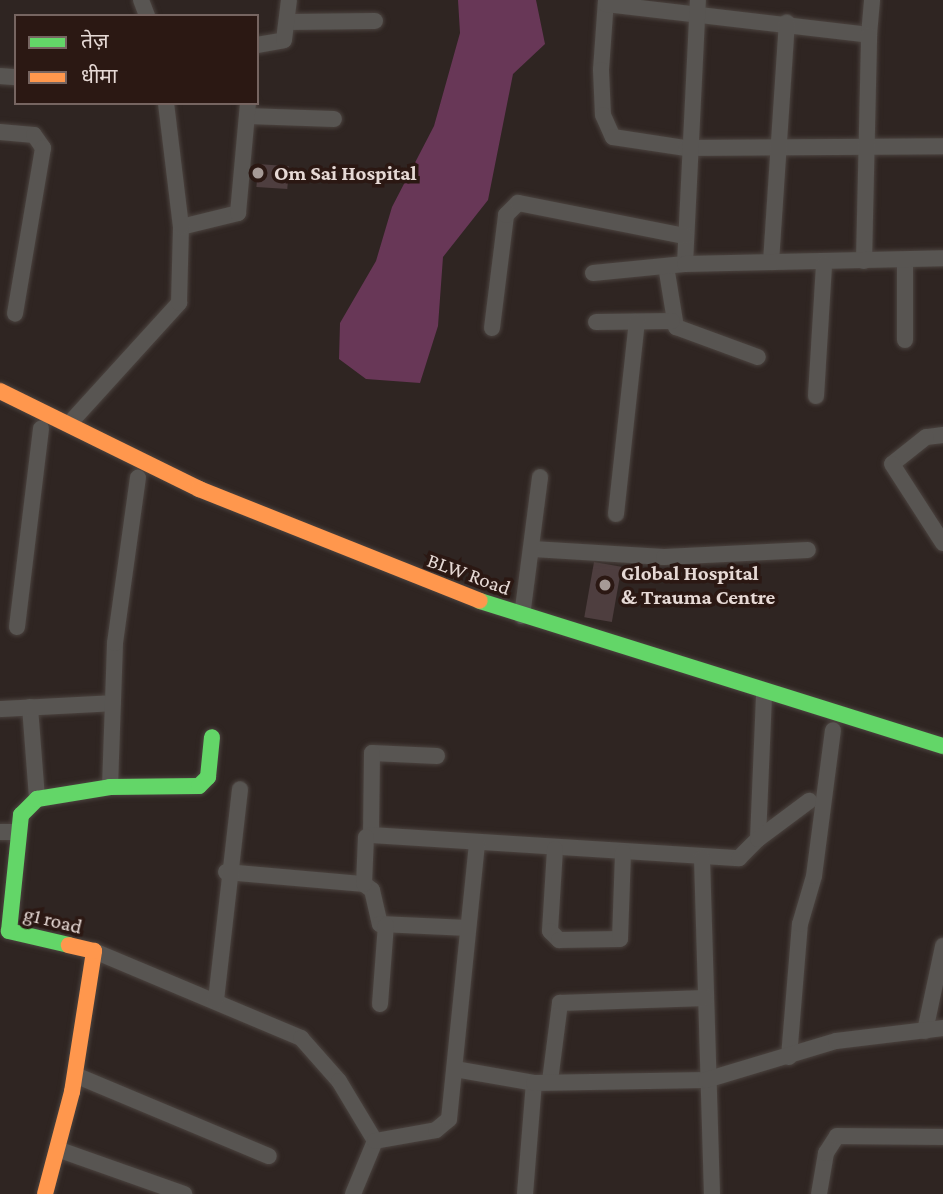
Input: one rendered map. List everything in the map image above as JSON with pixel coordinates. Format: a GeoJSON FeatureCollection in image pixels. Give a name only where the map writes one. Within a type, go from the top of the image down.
{"type":"FeatureCollection","features":[{"type":"Feature","properties":{"kind":"main road","name":"BLW Road"},"geometry":{"type":"LineString","coordinates":[[0,391],[10,407],[69,424],[124,463],[343,550],[763,701],[943,746]]}},
{"type":"Feature","properties":{"kind":"main road"},"geometry":{"type":"LineString","coordinates":[[10,407],[41,428],[124,463],[138,478],[607,661]]}},
{"type":"Feature","properties":{"kind":"main road"},"geometry":{"type":"LineString","coordinates":[[698,689],[763,701],[834,730],[943,763]]}},
{"type":"Feature","properties":{"kind":"main road"},"geometry":{"type":"LineString","coordinates":[[37,799],[110,788],[204,783],[212,737]]}},
{"type":"Feature","properties":{"kind":"main road","name":"g1 road"},"geometry":{"type":"LineString","coordinates":[[37,799],[24,807],[17,831],[4,931],[94,951],[75,1075],[45,1194]]}},
{"type":"Feature","properties":{"kind":"street"},"geometry":{"type":"LineString","coordinates":[[259,45],[284,40],[289,0]]}},
{"type":"Feature","properties":{"kind":"street"},"geometry":{"type":"LineString","coordinates":[[864,261],[872,0]]}},
{"type":"Feature","properties":{"kind":"street"},"geometry":{"type":"LineString","coordinates":[[869,35],[697,7],[606,2],[601,70],[610,132],[687,148],[779,149],[867,142],[943,145]]}},
{"type":"Feature","properties":{"kind":"street"},"geometry":{"type":"LineString","coordinates":[[685,264],[687,148],[697,7]]}},
{"type":"Feature","properties":{"kind":"street"},"geometry":{"type":"LineString","coordinates":[[288,22],[375,21]]}},
{"type":"Feature","properties":{"kind":"street"},"geometry":{"type":"LineString","coordinates":[[771,262],[787,23]]}},
{"type":"Feature","properties":{"kind":"street"},"geometry":{"type":"LineString","coordinates":[[69,424],[124,356],[179,303],[181,227],[166,105]]}},
{"type":"Feature","properties":{"kind":"street"},"geometry":{"type":"LineString","coordinates":[[181,227],[238,213],[247,110],[334,119]]}},
{"type":"Feature","properties":{"kind":"street"},"geometry":{"type":"LineString","coordinates":[[0,132],[34,135],[44,148],[15,314]]}},
{"type":"Feature","properties":{"kind":"street"},"geometry":{"type":"LineString","coordinates":[[492,328],[506,215],[518,203],[685,236]]}},
{"type":"Feature","properties":{"kind":"street"},"geometry":{"type":"LineString","coordinates":[[593,273],[685,264],[824,264],[943,258]]}},
{"type":"Feature","properties":{"kind":"street"},"geometry":{"type":"LineString","coordinates":[[905,260],[905,340]]}},
{"type":"Feature","properties":{"kind":"street"},"geometry":{"type":"LineString","coordinates":[[816,396],[824,264]]}},
{"type":"Feature","properties":{"kind":"street"},"geometry":{"type":"LineString","coordinates":[[666,265],[672,321]]}},
{"type":"Feature","properties":{"kind":"street"},"geometry":{"type":"LineString","coordinates":[[596,323],[672,321],[758,357]]}},
{"type":"Feature","properties":{"kind":"street"},"geometry":{"type":"LineString","coordinates":[[616,514],[637,322]]}},
{"type":"Feature","properties":{"kind":"street"},"geometry":{"type":"LineString","coordinates":[[17,627],[41,428]]}},
{"type":"Feature","properties":{"kind":"street"},"geometry":{"type":"LineString","coordinates":[[943,435],[926,437],[892,464],[943,543]]}},
{"type":"Feature","properties":{"kind":"street"},"geometry":{"type":"LineString","coordinates":[[522,616],[533,549],[540,477]]}},
{"type":"Feature","properties":{"kind":"street"},"geometry":{"type":"LineString","coordinates":[[110,788],[113,703],[138,478]]}},
{"type":"Feature","properties":{"kind":"street"},"geometry":{"type":"LineString","coordinates":[[533,549],[664,556],[808,550]]}},
{"type":"Feature","properties":{"kind":"street"},"geometry":{"type":"LineString","coordinates":[[758,839],[763,701]]}},
{"type":"Feature","properties":{"kind":"street"},"geometry":{"type":"LineString","coordinates":[[0,709],[113,703]]}},
{"type":"Feature","properties":{"kind":"street"},"geometry":{"type":"LineString","coordinates":[[30,707],[37,799]]}},
{"type":"Feature","properties":{"kind":"street"},"geometry":{"type":"LineString","coordinates":[[789,1057],[800,924],[814,876],[834,730]]}},
{"type":"Feature","properties":{"kind":"street"},"geometry":{"type":"LineString","coordinates":[[437,756],[372,753],[368,831],[382,839],[739,858],[758,839],[809,801]]}},
{"type":"Feature","properties":{"kind":"street"},"geometry":{"type":"LineString","coordinates":[[216,1000],[226,872],[240,789]]}},
{"type":"Feature","properties":{"kind":"street"},"geometry":{"type":"LineString","coordinates":[[0,832],[17,831]]}},
{"type":"Feature","properties":{"kind":"street"},"geometry":{"type":"LineString","coordinates":[[364,884],[366,837]]}},
{"type":"Feature","properties":{"kind":"street"},"geometry":{"type":"LineString","coordinates":[[375,1141],[443,1126],[455,1069],[477,845]]}},
{"type":"Feature","properties":{"kind":"street"},"geometry":{"type":"LineString","coordinates":[[555,849],[550,932],[559,940],[620,939],[623,852]]}},
{"type":"Feature","properties":{"kind":"street"},"geometry":{"type":"LineString","coordinates":[[702,858],[706,1080],[712,1194]]}},
{"type":"Feature","properties":{"kind":"street"},"geometry":{"type":"LineString","coordinates":[[226,872],[364,884],[372,890],[376,923],[468,928]]}},
{"type":"Feature","properties":{"kind":"street"},"geometry":{"type":"LineString","coordinates":[[380,1004],[386,925]]}},
{"type":"Feature","properties":{"kind":"street"},"geometry":{"type":"LineString","coordinates":[[925,1031],[943,946]]}},
{"type":"Feature","properties":{"kind":"street"},"geometry":{"type":"LineString","coordinates":[[94,951],[301,1038],[339,1081],[375,1141]]}},
{"type":"Feature","properties":{"kind":"street"},"geometry":{"type":"LineString","coordinates":[[525,1194],[542,1082],[560,1003],[705,998]]}},
{"type":"Feature","properties":{"kind":"street"},"geometry":{"type":"LineString","coordinates":[[455,1069],[542,1082],[706,1080],[836,1041],[943,1028]]}},
{"type":"Feature","properties":{"kind":"street"},"geometry":{"type":"LineString","coordinates":[[75,1075],[269,1156]]}},
{"type":"Feature","properties":{"kind":"street"},"geometry":{"type":"LineString","coordinates":[[819,1194],[826,1153],[837,1136],[943,1137]]}},
{"type":"Feature","properties":{"kind":"street"},"geometry":{"type":"LineString","coordinates":[[353,1194],[375,1141]]}},
{"type":"Feature","properties":{"kind":"street"},"geometry":{"type":"LineString","coordinates":[[57,1149],[184,1194]]}},
{"type":"Feature","properties":{"kind":"shaded area"},"geometry":{"type":"Polygon","coordinates":[[[458,0],[536,0],[545,44],[513,74],[488,200],[443,257],[438,326],[420,383],[366,379],[339,359],[340,323],[376,261],[392,207],[434,126],[460,33],[458,0]]]}},
{"type":"Feature","properties":{"kind":"building"},"geometry":{"type":"Polygon","coordinates":[[[258,164],[289,166],[287,189],[256,187],[258,164]]]}},
{"type":"Feature","properties":{"kind":"building"},"geometry":{"type":"Polygon","coordinates":[[[594,562],[622,567],[612,622],[584,617],[594,562]]]}},
{"type":"Feature","properties":{"kind":"traffic: fast"},"geometry":{"type":"LineString","coordinates":[[480,601],[943,746]]}},
{"type":"Feature","properties":{"kind":"traffic: fast"},"geometry":{"type":"LineString","coordinates":[[69,945],[9,931],[21,815],[37,799],[110,787],[199,786],[208,777],[212,737]]}},
{"type":"Feature","properties":{"kind":"traffic: slow"},"geometry":{"type":"LineString","coordinates":[[0,391],[199,489],[480,601]]}},
{"type":"Feature","properties":{"kind":"traffic: slow"},"geometry":{"type":"LineString","coordinates":[[45,1194],[72,1092],[94,951],[69,945]]}},
{"type":"Feature","properties":{"kind":"place","name":"Om Sai Hospital"},"geometry":{"type":"Point","coordinates":[258,173]}},
{"type":"Feature","properties":{"kind":"place","name":"Global Hospital & Trauma Centre"},"geometry":{"type":"Point","coordinates":[605,585]}}]}
